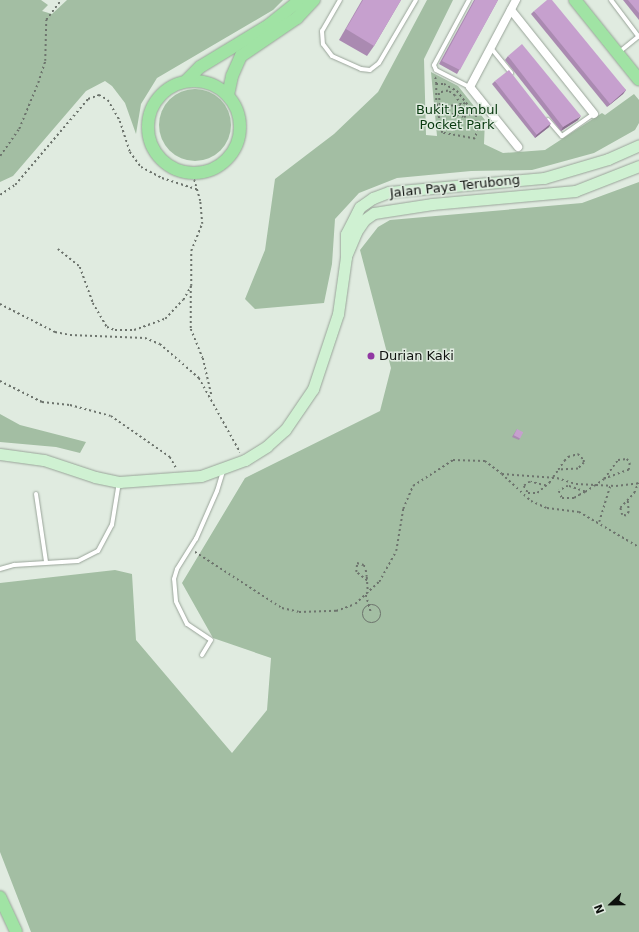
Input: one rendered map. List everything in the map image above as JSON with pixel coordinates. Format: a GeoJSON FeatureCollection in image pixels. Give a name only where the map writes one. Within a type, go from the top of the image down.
{"type":"FeatureCollection","features":[{"type":"Feature","properties":{"kind":"main road"},"geometry":{"type":"LineString","coordinates":[[186,80],[209,83],[228,95],[240,119],[241,133],[237,146],[229,158],[218,167],[206,172],[192,173],[177,170],[164,162],[155,151],[149,137],[148,122],[152,107],[160,95],[172,86],[186,80],[200,67],[270,25],[300,0]]}},
{"type":"Feature","properties":{"kind":"main road"},"geometry":{"type":"LineString","coordinates":[[228,95],[232,76],[241,56],[297,18],[314,0]]}},
{"type":"Feature","properties":{"kind":"main road"},"geometry":{"type":"LineString","coordinates":[[575,0],[639,80]]}},
{"type":"Feature","properties":{"kind":"main road","name":"Jalan Paya Terubong"},"geometry":{"type":"LineString","coordinates":[[346,257],[346,234],[351,220],[360,207],[378,196],[389,192],[544,178],[608,159],[639,145]]}},
{"type":"Feature","properties":{"kind":"main road","name":"Jalan Paya Terubong"},"geometry":{"type":"LineString","coordinates":[[346,257],[356,232],[364,220],[374,213],[432,204],[575,191],[639,166]]}},
{"type":"Feature","properties":{"kind":"main road"},"geometry":{"type":"LineString","coordinates":[[0,454],[44,460],[95,477],[119,482],[182,479],[223,470],[245,460],[267,446],[285,430],[313,389],[338,314],[346,257]]}},
{"type":"Feature","properties":{"kind":"main road"},"geometry":{"type":"LineString","coordinates":[[0,896],[16,932]]}},
{"type":"Feature","properties":{"kind":"street"},"geometry":{"type":"LineString","coordinates":[[516,0],[470,87],[518,147]]}},
{"type":"Feature","properties":{"kind":"street"},"geometry":{"type":"LineString","coordinates":[[511,10],[594,114]]}},
{"type":"Feature","properties":{"kind":"lane"},"geometry":{"type":"LineString","coordinates":[[340,0],[322,31],[323,44],[332,56],[361,69],[370,70],[379,63],[416,0]]}},
{"type":"Feature","properties":{"kind":"lane"},"geometry":{"type":"LineString","coordinates":[[469,0],[434,65],[436,70],[470,87]]}},
{"type":"Feature","properties":{"kind":"lane"},"geometry":{"type":"LineString","coordinates":[[610,0],[639,37],[618,54]]}},
{"type":"Feature","properties":{"kind":"lane"},"geometry":{"type":"LineString","coordinates":[[491,48],[516,79]]}},
{"type":"Feature","properties":{"kind":"lane"},"geometry":{"type":"LineString","coordinates":[[545,116],[562,136],[594,114]]}},
{"type":"Feature","properties":{"kind":"lane"},"geometry":{"type":"LineString","coordinates":[[202,655],[211,640],[187,624],[174,589],[177,569],[190,549],[217,491],[223,470]]}},
{"type":"Feature","properties":{"kind":"lane"},"geometry":{"type":"LineString","coordinates":[[0,569],[46,562],[78,561],[98,551],[112,525],[119,482]]}},
{"type":"Feature","properties":{"kind":"lane"},"geometry":{"type":"LineString","coordinates":[[36,494],[46,562]]}},
{"type":"Feature","properties":{"kind":"path"},"geometry":{"type":"LineString","coordinates":[[0,156],[18,129],[38,83],[44,61],[46,20],[61,0]]}},
{"type":"Feature","properties":{"kind":"path"},"geometry":{"type":"LineString","coordinates":[[436,84],[452,88],[466,102],[474,113],[478,129],[476,136],[472,140],[445,135],[440,129],[436,105],[436,84]]}},
{"type":"Feature","properties":{"kind":"path"},"geometry":{"type":"LineString","coordinates":[[461,105],[455,96],[445,91],[439,93],[440,105],[454,117],[464,118],[474,113]]}},
{"type":"Feature","properties":{"kind":"path"},"geometry":{"type":"LineString","coordinates":[[0,195],[15,185],[88,99],[99,95],[108,100],[120,121],[130,152],[141,167],[162,178],[198,190]]}},
{"type":"Feature","properties":{"kind":"path"},"geometry":{"type":"LineString","coordinates":[[436,105],[461,105],[466,102]]}},
{"type":"Feature","properties":{"kind":"path"},"geometry":{"type":"LineString","coordinates":[[478,129],[484,129]]}},
{"type":"Feature","properties":{"kind":"path"},"geometry":{"type":"LineString","coordinates":[[192,173],[198,190],[202,224],[191,251],[191,330],[202,358],[212,399]]}},
{"type":"Feature","properties":{"kind":"path"},"geometry":{"type":"LineString","coordinates":[[58,249],[80,267],[107,327],[115,330],[134,330],[165,319],[183,300],[191,286]]}},
{"type":"Feature","properties":{"kind":"path"},"geometry":{"type":"LineString","coordinates":[[0,304],[56,332],[70,335],[145,338],[160,344],[199,378],[245,460]]}},
{"type":"Feature","properties":{"kind":"path"},"geometry":{"type":"LineString","coordinates":[[0,381],[42,402],[70,405],[111,416],[170,456],[182,479]]}},
{"type":"Feature","properties":{"kind":"path"},"geometry":{"type":"LineString","coordinates":[[546,486],[530,482],[524,486],[532,495],[546,486],[558,470],[573,454],[578,454],[584,460],[584,463],[578,469],[558,470]]}},
{"type":"Feature","properties":{"kind":"path"},"geometry":{"type":"LineString","coordinates":[[190,549],[282,608],[300,612],[347,608],[366,595],[379,582],[396,551],[404,509],[413,486],[418,480],[444,464],[463,459],[484,461],[502,474],[531,501],[547,508],[579,512],[599,522],[639,547]]}},
{"type":"Feature","properties":{"kind":"path"},"geometry":{"type":"LineString","coordinates":[[585,492],[568,486],[559,491],[562,498],[567,499],[585,492],[604,479],[629,470],[630,462],[626,459],[618,460],[604,479]]}},
{"type":"Feature","properties":{"kind":"path"},"geometry":{"type":"LineString","coordinates":[[502,474],[553,477],[576,484],[594,486],[639,483]]}},
{"type":"Feature","properties":{"kind":"path"},"geometry":{"type":"LineString","coordinates":[[628,501],[629,512],[626,516],[622,515],[620,508],[628,501],[639,483]]}},
{"type":"Feature","properties":{"kind":"path"},"geometry":{"type":"LineString","coordinates":[[599,522],[610,486]]}},
{"type":"Feature","properties":{"kind":"path"},"geometry":{"type":"LineString","coordinates":[[367,581],[356,572],[357,563],[364,565],[367,581],[368,593]]}},
{"type":"Feature","properties":{"kind":"path"},"geometry":{"type":"LineString","coordinates":[[366,595],[372,612]]}},
{"type":"Feature","properties":{"kind":"path"},"geometry":{"type":"LineString","coordinates":[[369,605],[375,605],[381,611],[381,618],[374,623],[368,623],[364,618],[364,609],[369,605]]}},
{"type":"Feature","properties":{"kind":"green space"},"geometry":{"type":"Polygon","coordinates":[[[0,0],[41,0],[48,5],[42,11],[52,14],[67,0],[283,0],[273,10],[157,78],[141,104],[136,134],[125,103],[112,86],[105,81],[86,91],[13,176],[0,182],[0,0]]]}},
{"type":"Feature","properties":{"kind":"green space","name":"Bukit Jambul Pocket Park"},"geometry":{"type":"Polygon","coordinates":[[[427,0],[453,0],[424,59],[426,135],[437,136],[431,72],[458,86],[485,120],[484,144],[503,153],[545,150],[602,113],[605,115],[634,94],[639,100],[639,123],[635,130],[594,153],[532,170],[471,171],[397,178],[359,193],[335,219],[332,264],[324,303],[255,309],[245,299],[265,250],[275,179],[334,134],[378,92],[427,0]]]}},
{"type":"Feature","properties":{"kind":"green space"},"geometry":{"type":"Polygon","coordinates":[[[195,89],[215,95],[225,105],[231,125],[225,145],[215,155],[195,161],[175,155],[165,145],[159,125],[165,105],[175,95],[195,89]]]}},
{"type":"Feature","properties":{"kind":"green space"},"geometry":{"type":"Polygon","coordinates":[[[639,182],[639,932],[31,932],[0,852],[0,583],[115,570],[132,574],[136,640],[232,753],[267,710],[271,658],[213,638],[182,583],[245,478],[380,411],[391,368],[360,250],[378,227],[390,220],[582,203],[639,182]]]}},
{"type":"Feature","properties":{"kind":"green space"},"geometry":{"type":"Polygon","coordinates":[[[0,414],[20,425],[86,442],[80,453],[56,447],[0,442],[0,414]]]}},
{"type":"Feature","properties":{"kind":"building"},"geometry":{"type":"Polygon","coordinates":[[[363,0],[401,0],[374,46],[346,29],[363,0]]]}},
{"type":"Feature","properties":{"kind":"building"},"geometry":{"type":"Polygon","coordinates":[[[475,0],[498,0],[460,70],[442,61],[475,0]]]}},
{"type":"Feature","properties":{"kind":"building"},"geometry":{"type":"Polygon","coordinates":[[[547,0],[552,0],[626,90],[610,104],[534,11],[547,0]]]}},
{"type":"Feature","properties":{"kind":"building"},"geometry":{"type":"Polygon","coordinates":[[[628,0],[639,0],[639,13],[628,0]]]}},
{"type":"Feature","properties":{"kind":"building"},"geometry":{"type":"Polygon","coordinates":[[[522,44],[581,116],[563,127],[508,56],[522,44]]]}},
{"type":"Feature","properties":{"kind":"building"},"geometry":{"type":"Polygon","coordinates":[[[509,70],[551,124],[537,135],[495,81],[509,70]]]}},
{"type":"Feature","properties":{"kind":"building"},"geometry":{"type":"Polygon","coordinates":[[[517,429],[523,432],[520,438],[514,435],[517,429]]]}},
{"type":"Feature","properties":{"kind":"place","name":"Durian Kaki"},"geometry":{"type":"Point","coordinates":[371,356]}}]}
